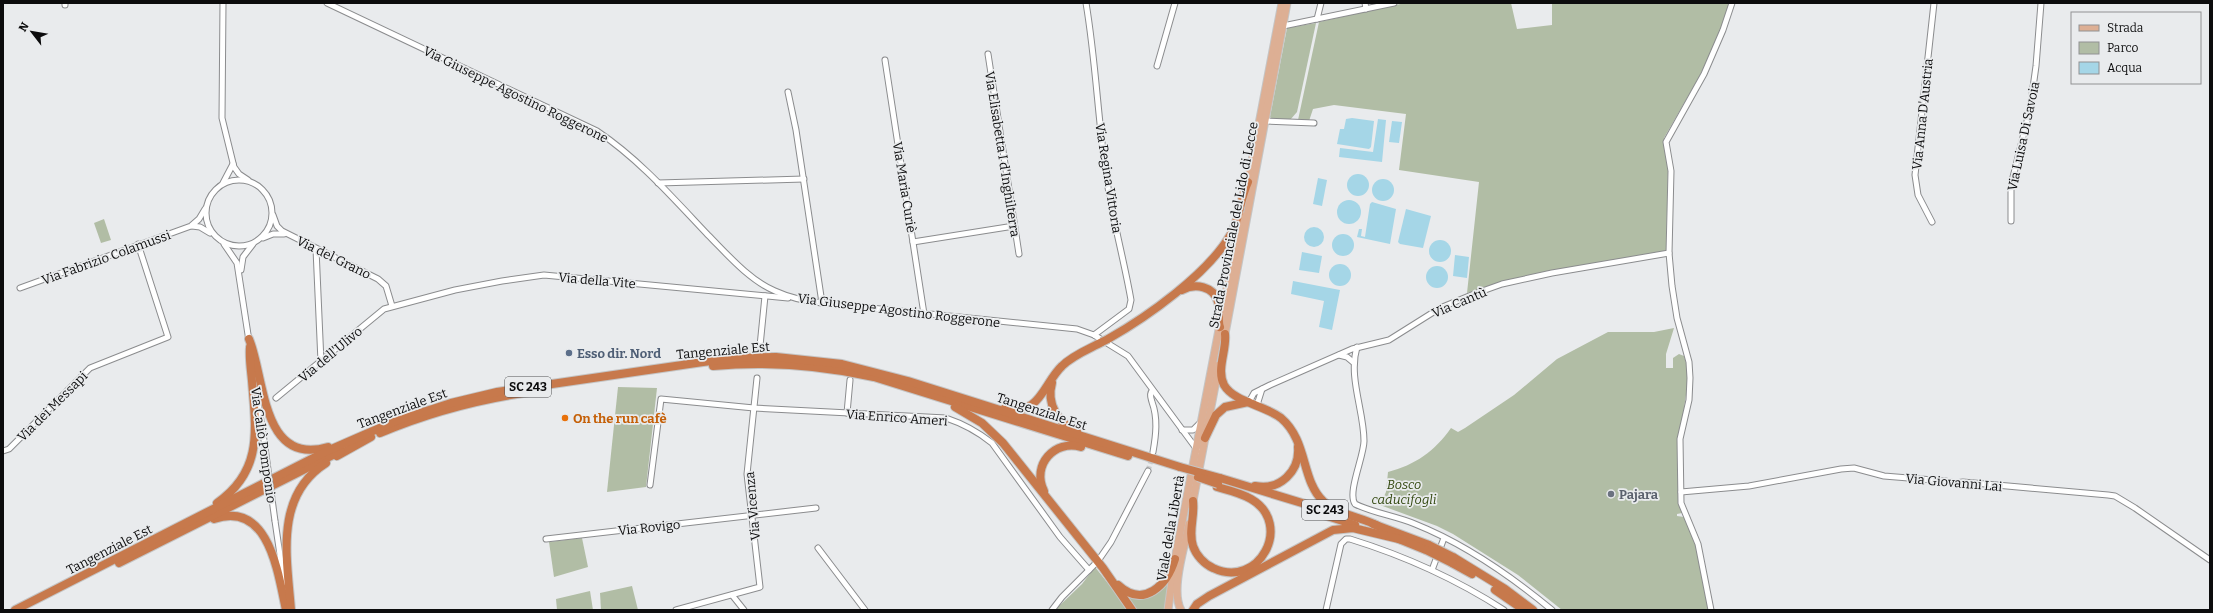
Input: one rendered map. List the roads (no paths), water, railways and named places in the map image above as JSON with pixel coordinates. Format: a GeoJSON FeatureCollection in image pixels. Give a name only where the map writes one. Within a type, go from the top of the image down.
{"type":"FeatureCollection","features":[{"type":"Feature","properties":{"kind":"highway"},"geometry":{"type":"LineString","coordinates":[[971,401],[979,401],[1013,410],[1025,408],[1039,398],[1057,371],[1067,362],[1142,319],[1171,296],[1211,259],[1225,242],[1237,220],[1244,190],[1248,182]]}},
{"type":"Feature","properties":{"kind":"highway"},"geometry":{"type":"LineString","coordinates":[[1171,296],[1190,286],[1202,287],[1212,292],[1218,301],[1218,321],[1226,342],[1221,367],[1222,380],[1234,396],[1276,414],[1292,431],[1299,441],[1314,490],[1324,502],[1378,526]]}},
{"type":"Feature","properties":{"kind":"highway"},"geometry":{"type":"LineString","coordinates":[[250,343],[272,422],[275,430],[285,440],[298,447],[320,449],[377,428]]}},
{"type":"Feature","properties":{"kind":"highway"},"geometry":{"type":"LineString","coordinates":[[169,532],[174,527],[221,500],[236,487],[246,472],[256,442],[250,343]]}},
{"type":"Feature","properties":{"kind":"highway","name":"Tangenziale Est"},"geometry":{"type":"LineString","coordinates":[[15,610],[327,451],[377,428],[451,403],[497,392],[737,358],[776,357],[842,364],[872,370],[971,401],[1116,450]]}},
{"type":"Feature","properties":{"kind":"highway","name":"Tangenziale Est"},"geometry":{"type":"LineString","coordinates":[[27,610],[371,437],[410,422],[488,400],[530,392],[740,364],[779,363],[842,370],[874,377],[1189,472]]}},
{"type":"Feature","properties":{"kind":"highway"},"geometry":{"type":"LineString","coordinates":[[1057,371],[1050,393],[1052,404],[1057,416],[1073,430],[1104,441],[1116,450]]}},
{"type":"Feature","properties":{"kind":"highway"},"geometry":{"type":"LineString","coordinates":[[920,391],[934,400],[965,412],[992,432],[1103,568],[1132,610]]}},
{"type":"Feature","properties":{"kind":"highway"},"geometry":{"type":"LineString","coordinates":[[1205,438],[1216,415],[1225,408],[1253,403]]}},
{"type":"Feature","properties":{"kind":"highway"},"geometry":{"type":"LineString","coordinates":[[1189,472],[1219,481],[1260,487],[1272,485],[1287,478],[1296,467],[1298,455],[1292,431]]}},
{"type":"Feature","properties":{"kind":"highway"},"geometry":{"type":"LineString","coordinates":[[288,610],[287,530],[293,500],[305,480],[319,467],[371,437]]}},
{"type":"Feature","properties":{"kind":"highway"},"geometry":{"type":"LineString","coordinates":[[1053,505],[1043,489],[1040,477],[1041,466],[1053,451],[1062,446],[1073,445],[1100,452],[1116,450]]}},
{"type":"Feature","properties":{"kind":"highway"},"geometry":{"type":"LineString","coordinates":[[1189,472],[1219,481],[1252,500],[1259,505],[1267,517],[1271,531],[1268,545],[1262,556],[1250,569],[1241,572],[1225,573],[1210,567],[1198,555],[1191,538],[1194,511],[1193,501]]}},
{"type":"Feature","properties":{"kind":"highway","name":"SC 243"},"geometry":{"type":"LineString","coordinates":[[1219,481],[1378,526],[1453,560],[1505,590],[1533,610]]}},
{"type":"Feature","properties":{"kind":"highway","name":"SC 243"},"geometry":{"type":"LineString","coordinates":[[1219,481],[1428,548]]}},
{"type":"Feature","properties":{"kind":"highway"},"geometry":{"type":"LineString","coordinates":[[162,541],[169,541],[219,518],[230,516],[248,521],[260,529],[268,542],[288,610]]}},
{"type":"Feature","properties":{"kind":"highway"},"geometry":{"type":"LineString","coordinates":[[1193,610],[1197,604],[1209,596],[1332,530],[1353,528],[1403,540]]}},
{"type":"Feature","properties":{"kind":"highway"},"geometry":{"type":"LineString","coordinates":[[1103,568],[1122,588],[1128,592],[1141,594],[1155,590],[1161,585],[1171,574],[1175,559]]}},
{"type":"Feature","properties":{"kind":"highway","name":"SC 243"},"geometry":{"type":"LineString","coordinates":[[1453,560],[1524,610]]}},
{"type":"Feature","properties":{"kind":"main road","name":"Strada Provinciale del Lido di Lecce"},"geometry":{"type":"LineString","coordinates":[[1199,451],[1205,438],[1248,182],[1282,3]]}},
{"type":"Feature","properties":{"kind":"main road","name":"Strada Provinciale del Lido di Lecce"},"geometry":{"type":"LineString","coordinates":[[1199,451],[1202,421],[1265,120],[1287,3]]}},
{"type":"Feature","properties":{"kind":"main road","name":"Viale della Libertà"},"geometry":{"type":"LineString","coordinates":[[1181,610],[1177,596],[1178,577],[1193,501],[1199,451]]}},
{"type":"Feature","properties":{"kind":"main road","name":"Viale della Libertà"},"geometry":{"type":"LineString","coordinates":[[1168,610],[1175,559],[1199,451]]}},
{"type":"Feature","properties":{"kind":"street"},"geometry":{"type":"LineString","coordinates":[[222,185],[232,168],[232,161],[222,118],[223,3]]}},
{"type":"Feature","properties":{"kind":"street","name":"Via Giuseppe Agostino Roggerone"},"geometry":{"type":"LineString","coordinates":[[327,3],[597,131],[634,160],[722,250],[752,276],[773,291],[796,299],[822,303],[1078,329],[1094,335],[1128,356],[1152,391],[1199,451]]}},
{"type":"Feature","properties":{"kind":"street","name":"Via Regina Vittoria"},"geometry":{"type":"LineString","coordinates":[[1086,3],[1093,46],[1100,130],[1107,181],[1131,300],[1129,309],[1094,335]]}},
{"type":"Feature","properties":{"kind":"street"},"geometry":{"type":"LineString","coordinates":[[1157,66],[1175,3]]}},
{"type":"Feature","properties":{"kind":"street"},"geometry":{"type":"LineString","coordinates":[[1318,19],[1321,3]]}},
{"type":"Feature","properties":{"kind":"street"},"geometry":{"type":"LineString","coordinates":[[1364,3],[1366,9]]}},
{"type":"Feature","properties":{"kind":"street"},"geometry":{"type":"LineString","coordinates":[[1283,26],[1394,3]]}},
{"type":"Feature","properties":{"kind":"street"},"geometry":{"type":"LineString","coordinates":[[1711,610],[1698,544],[1684,512],[1681,492],[1680,438],[1689,400],[1690,378],[1686,348],[1677,318],[1669,254],[1671,171],[1666,142],[1704,74],[1723,30],[1732,3]]}},
{"type":"Feature","properties":{"kind":"street","name":"Via Anna D'Austria"},"geometry":{"type":"LineString","coordinates":[[1932,222],[1918,195],[1915,175],[1934,3]]}},
{"type":"Feature","properties":{"kind":"street","name":"Via Luisa Di Savoia"},"geometry":{"type":"LineString","coordinates":[[2011,221],[2011,185],[2031,102],[2042,3]]}},
{"type":"Feature","properties":{"kind":"street","name":"Via Elisabetta I d'Inghilterra"},"geometry":{"type":"LineString","coordinates":[[988,54],[1019,254]]}},
{"type":"Feature","properties":{"kind":"street","name":"Via Maria Curiè"},"geometry":{"type":"LineString","coordinates":[[885,60],[924,314]]}},
{"type":"Feature","properties":{"kind":"street"},"geometry":{"type":"LineString","coordinates":[[788,92],[804,179],[822,303]]}},
{"type":"Feature","properties":{"kind":"street"},"geometry":{"type":"LineString","coordinates":[[1265,120],[1314,123]]}},
{"type":"Feature","properties":{"kind":"street"},"geometry":{"type":"LineString","coordinates":[[232,161],[239,174],[254,184],[267,196],[278,229],[289,235]]}},
{"type":"Feature","properties":{"kind":"street"},"geometry":{"type":"LineString","coordinates":[[658,183],[804,179]]}},
{"type":"Feature","properties":{"kind":"street"},"geometry":{"type":"LineString","coordinates":[[191,226],[199,219],[215,190],[222,185],[238,180],[254,184]]}},
{"type":"Feature","properties":{"kind":"street"},"geometry":{"type":"LineString","coordinates":[[207,204],[206,218],[209,228],[215,237]]}},
{"type":"Feature","properties":{"kind":"street","name":"Via Caliò Pomponio"},"geometry":{"type":"LineString","coordinates":[[191,226],[200,227],[224,243],[239,247],[259,241],[270,226],[273,215]]}},
{"type":"Feature","properties":{"kind":"street","name":"Via Fabrizio Colamussi"},"geometry":{"type":"LineString","coordinates":[[20,288],[191,226]]}},
{"type":"Feature","properties":{"kind":"street"},"geometry":{"type":"LineString","coordinates":[[913,242],[1014,226]]}},
{"type":"Feature","properties":{"kind":"street"},"geometry":{"type":"LineString","coordinates":[[259,241],[273,234],[289,235]]}},
{"type":"Feature","properties":{"kind":"street","name":"Via del Grano"},"geometry":{"type":"LineString","coordinates":[[289,235],[378,279],[386,286],[392,306]]}},
{"type":"Feature","properties":{"kind":"street","name":"Via Caliò Pomponio"},"geometry":{"type":"LineString","coordinates":[[224,243],[235,258],[241,279],[288,610]]}},
{"type":"Feature","properties":{"kind":"street","name":"Via dei Messapi"},"geometry":{"type":"LineString","coordinates":[[3,451],[9,449],[90,368],[168,337],[138,244]]}},
{"type":"Feature","properties":{"kind":"street","name":"Via Caliò Pomponio"},"geometry":{"type":"LineString","coordinates":[[241,279],[243,257],[253,244]]}},
{"type":"Feature","properties":{"kind":"street"},"geometry":{"type":"LineString","coordinates":[[316,249],[321,362]]}},
{"type":"Feature","properties":{"kind":"street","name":"Via Cantù"},"geometry":{"type":"LineString","coordinates":[[1253,403],[1254,393],[1262,389],[1357,347],[1389,340],[1440,308],[1502,284],[1582,268],[1669,254]]}},
{"type":"Feature","properties":{"kind":"street","name":"Via della Vite"},"geometry":{"type":"LineString","coordinates":[[392,306],[462,289],[544,275],[796,299]]}},
{"type":"Feature","properties":{"kind":"street"},"geometry":{"type":"LineString","coordinates":[[760,346],[765,296]]}},
{"type":"Feature","properties":{"kind":"street","name":"Via dell'Ulivo"},"geometry":{"type":"LineString","coordinates":[[276,398],[384,309],[392,306]]}},
{"type":"Feature","properties":{"kind":"street"},"geometry":{"type":"LineString","coordinates":[[1357,347],[1353,362],[1364,443],[1352,495],[1353,501],[1358,506],[1416,524],[1444,538],[1506,574],[1552,610]]}},
{"type":"Feature","properties":{"kind":"street"},"geometry":{"type":"LineString","coordinates":[[1338,355],[1347,357],[1353,362]]}},
{"type":"Feature","properties":{"kind":"street","name":"Via Vicenza"},"geometry":{"type":"LineString","coordinates":[[732,595],[760,587],[747,474],[757,378]]}},
{"type":"Feature","properties":{"kind":"street"},"geometry":{"type":"LineString","coordinates":[[847,413],[850,380]]}},
{"type":"Feature","properties":{"kind":"street"},"geometry":{"type":"LineString","coordinates":[[1253,403],[1262,389]]}},
{"type":"Feature","properties":{"kind":"street"},"geometry":{"type":"LineString","coordinates":[[1152,391],[1150,393],[1150,397],[1156,415],[1154,452]]}},
{"type":"Feature","properties":{"kind":"street","name":"Via Enrico Ameri"},"geometry":{"type":"LineString","coordinates":[[650,485],[661,399],[754,408],[946,418],[963,423],[977,431],[992,443],[1060,537],[1089,570]]}},
{"type":"Feature","properties":{"kind":"street"},"geometry":{"type":"LineString","coordinates":[[1182,430],[1193,430],[1202,421]]}},
{"type":"Feature","properties":{"kind":"street","name":"Via Giovanni Lai"},"geometry":{"type":"LineString","coordinates":[[1681,492],[1749,486],[1841,469],[1854,468],[1884,476],[1946,480],[1955,483],[1963,482],[2108,494],[2115,496],[2135,508],[2210,560]]}},
{"type":"Feature","properties":{"kind":"street"},"geometry":{"type":"LineString","coordinates":[[1100,558],[1111,542],[1148,471]]}},
{"type":"Feature","properties":{"kind":"street","name":"Via Rovigo"},"geometry":{"type":"LineString","coordinates":[[546,539],[816,508]]}},
{"type":"Feature","properties":{"kind":"street"},"geometry":{"type":"LineString","coordinates":[[1432,570],[1444,538]]}},
{"type":"Feature","properties":{"kind":"street"},"geometry":{"type":"LineString","coordinates":[[1326,610],[1341,544],[1346,539],[1387,551],[1432,570],[1471,588],[1504,610]]}},
{"type":"Feature","properties":{"kind":"street"},"geometry":{"type":"LineString","coordinates":[[818,548],[865,610]]}},
{"type":"Feature","properties":{"kind":"street"},"geometry":{"type":"LineString","coordinates":[[1052,610],[1062,596],[1095,564]]}},
{"type":"Feature","properties":{"kind":"street"},"geometry":{"type":"LineString","coordinates":[[676,610],[732,595],[744,610]]}},
{"type":"Feature","properties":{"kind":"water"},"geometry":{"type":"Polygon","coordinates":[[[1352,118],[1374,121],[1371,147],[1369,149],[1337,144],[1340,129],[1344,129],[1346,119],[1352,118]]]}},
{"type":"Feature","properties":{"kind":"water"},"geometry":{"type":"Polygon","coordinates":[[[1378,119],[1386,120],[1382,162],[1339,157],[1340,148],[1373,152],[1378,119]]]}},
{"type":"Feature","properties":{"kind":"water"},"geometry":{"type":"Polygon","coordinates":[[[1392,121],[1402,122],[1399,143],[1389,142],[1392,121]]]}},
{"type":"Feature","properties":{"kind":"water"},"geometry":{"type":"Polygon","coordinates":[[[1358,174],[1366,177],[1369,185],[1366,193],[1358,196],[1350,193],[1347,185],[1350,177],[1358,174]]]}},
{"type":"Feature","properties":{"kind":"water"},"geometry":{"type":"Polygon","coordinates":[[[1318,178],[1327,180],[1322,206],[1313,204],[1318,178]]]}},
{"type":"Feature","properties":{"kind":"water"},"geometry":{"type":"Polygon","coordinates":[[[1383,179],[1391,182],[1394,190],[1391,198],[1383,201],[1375,198],[1372,190],[1375,182],[1383,179]]]}},
{"type":"Feature","properties":{"kind":"water"},"geometry":{"type":"Polygon","coordinates":[[[1349,200],[1357,204],[1361,212],[1357,220],[1349,224],[1341,220],[1337,212],[1341,204],[1349,200]]]}},
{"type":"Feature","properties":{"kind":"water"},"geometry":{"type":"Polygon","coordinates":[[[1372,202],[1396,209],[1390,244],[1357,237],[1359,229],[1362,229],[1361,236],[1365,237],[1370,204],[1372,202]]]}},
{"type":"Feature","properties":{"kind":"water"},"geometry":{"type":"Polygon","coordinates":[[[1406,209],[1431,216],[1423,248],[1400,244],[1398,242],[1406,209]]]}},
{"type":"Feature","properties":{"kind":"water"},"geometry":{"type":"Polygon","coordinates":[[[1314,227],[1321,230],[1324,237],[1321,244],[1314,247],[1307,244],[1304,237],[1307,230],[1314,227]]]}},
{"type":"Feature","properties":{"kind":"water"},"geometry":{"type":"Polygon","coordinates":[[[1343,234],[1351,237],[1354,245],[1351,253],[1343,256],[1335,253],[1332,245],[1335,237],[1343,234]]]}},
{"type":"Feature","properties":{"kind":"water"},"geometry":{"type":"Polygon","coordinates":[[[1440,240],[1448,243],[1451,251],[1448,259],[1440,262],[1432,259],[1429,251],[1432,243],[1440,240]]]}},
{"type":"Feature","properties":{"kind":"water"},"geometry":{"type":"Polygon","coordinates":[[[1302,252],[1322,256],[1319,273],[1299,270],[1302,252]]]}},
{"type":"Feature","properties":{"kind":"water"},"geometry":{"type":"Polygon","coordinates":[[[1455,255],[1469,257],[1467,278],[1453,276],[1455,255]]]}},
{"type":"Feature","properties":{"kind":"water"},"geometry":{"type":"Polygon","coordinates":[[[1340,264],[1348,267],[1351,275],[1348,283],[1340,286],[1332,283],[1329,275],[1332,267],[1340,264]]]}},
{"type":"Feature","properties":{"kind":"water"},"geometry":{"type":"Polygon","coordinates":[[[1437,266],[1445,269],[1448,277],[1445,285],[1437,288],[1429,285],[1426,277],[1429,269],[1437,266]]]}},
{"type":"Feature","properties":{"kind":"water"},"geometry":{"type":"Polygon","coordinates":[[[1293,281],[1340,290],[1332,330],[1319,327],[1324,301],[1291,294],[1293,281]]]}},
{"type":"Feature","properties":{"kind":"tunnel"},"geometry":{"type":"LineString","coordinates":[[1148,471],[1152,457]]}},
{"type":"Feature","properties":{"kind":"place","name":"Esso dir. Nord"},"geometry":{"type":"Point","coordinates":[569,353]}},
{"type":"Feature","properties":{"kind":"place","name":"On the run cafè"},"geometry":{"type":"Point","coordinates":[565,418]}},
{"type":"Feature","properties":{"kind":"place","name":"Pajara"},"geometry":{"type":"Point","coordinates":[1611,494]}},
{"type":"Feature","properties":{"kind":"park label","name":"Bosco caducifogli"},"geometry":{"type":"Point","coordinates":[1404,492]}}]}
